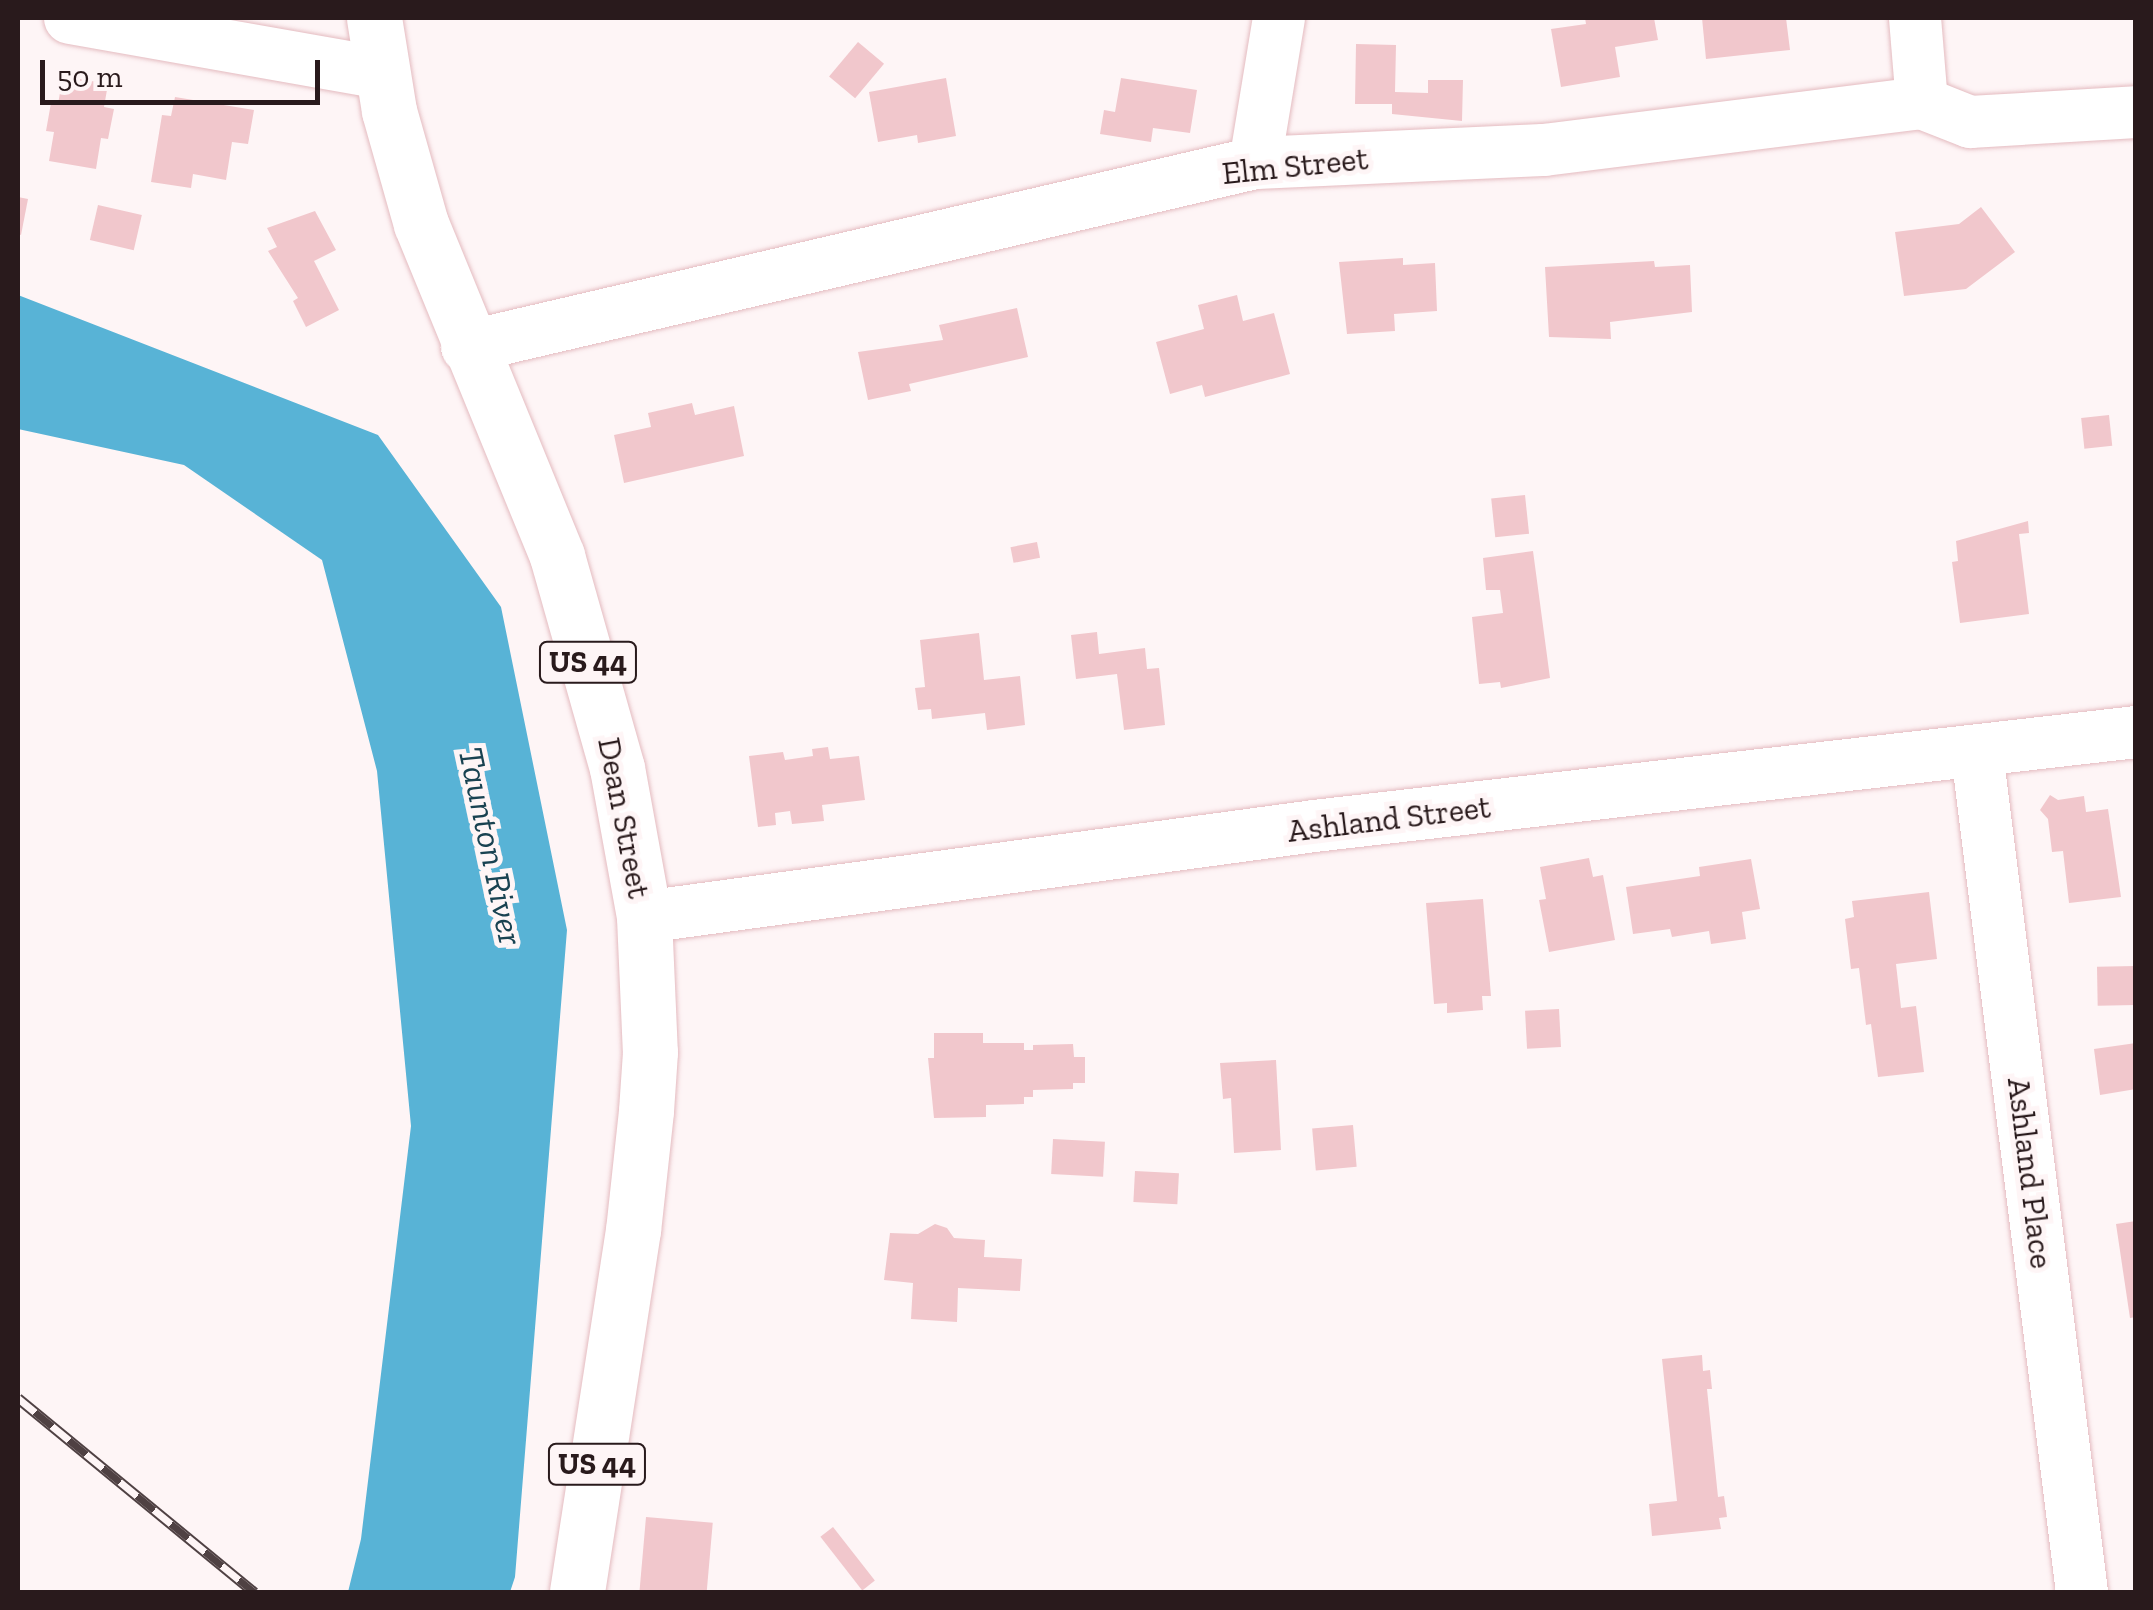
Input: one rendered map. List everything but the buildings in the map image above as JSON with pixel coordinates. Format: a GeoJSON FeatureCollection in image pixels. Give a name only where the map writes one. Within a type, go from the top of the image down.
{"type":"FeatureCollection","features":[{"type":"Feature","properties":{"kind":"highway","name":"Dean Street"},"geometry":{"type":"LineString","coordinates":[[374,18],[382,73],[408,184],[467,347],[556,556],[616,768],[644,918],[650,1037],[646,1111],[633,1230],[577,1592]]}},
{"type":"Feature","properties":{"kind":"street"},"geometry":{"type":"LineString","coordinates":[[70,18],[382,73]]}},
{"type":"Feature","properties":{"kind":"street"},"geometry":{"type":"LineString","coordinates":[[1255,164],[1280,18]]}},
{"type":"Feature","properties":{"kind":"street"},"geometry":{"type":"LineString","coordinates":[[1915,18],[1922,104]]}},
{"type":"Feature","properties":{"kind":"street","name":"Elm Street"},"geometry":{"type":"LineString","coordinates":[[467,347],[1255,164],[1544,150],[1922,104],[1970,122],[2136,112]]}},
{"type":"Feature","properties":{"kind":"street","name":"Ashland Street"},"geometry":{"type":"LineString","coordinates":[[644,918],[1314,826],[2136,732]]}},
{"type":"Feature","properties":{"kind":"street","name":"Ashland Place"},"geometry":{"type":"LineString","coordinates":[[1977,753],[2082,1592]]}},
{"type":"Feature","properties":{"kind":"water","name":"Taunton River"},"geometry":{"type":"Polygon","coordinates":[[[18,295],[378,435],[501,607],[567,930],[515,1577],[510,1592],[348,1592],[361,1539],[411,1126],[377,771],[322,560],[184,465],[18,429],[18,295]]]}},
{"type":"Feature","properties":{"kind":"railway"},"geometry":{"type":"LineString","coordinates":[[18,1398],[254,1592]]}}]}
